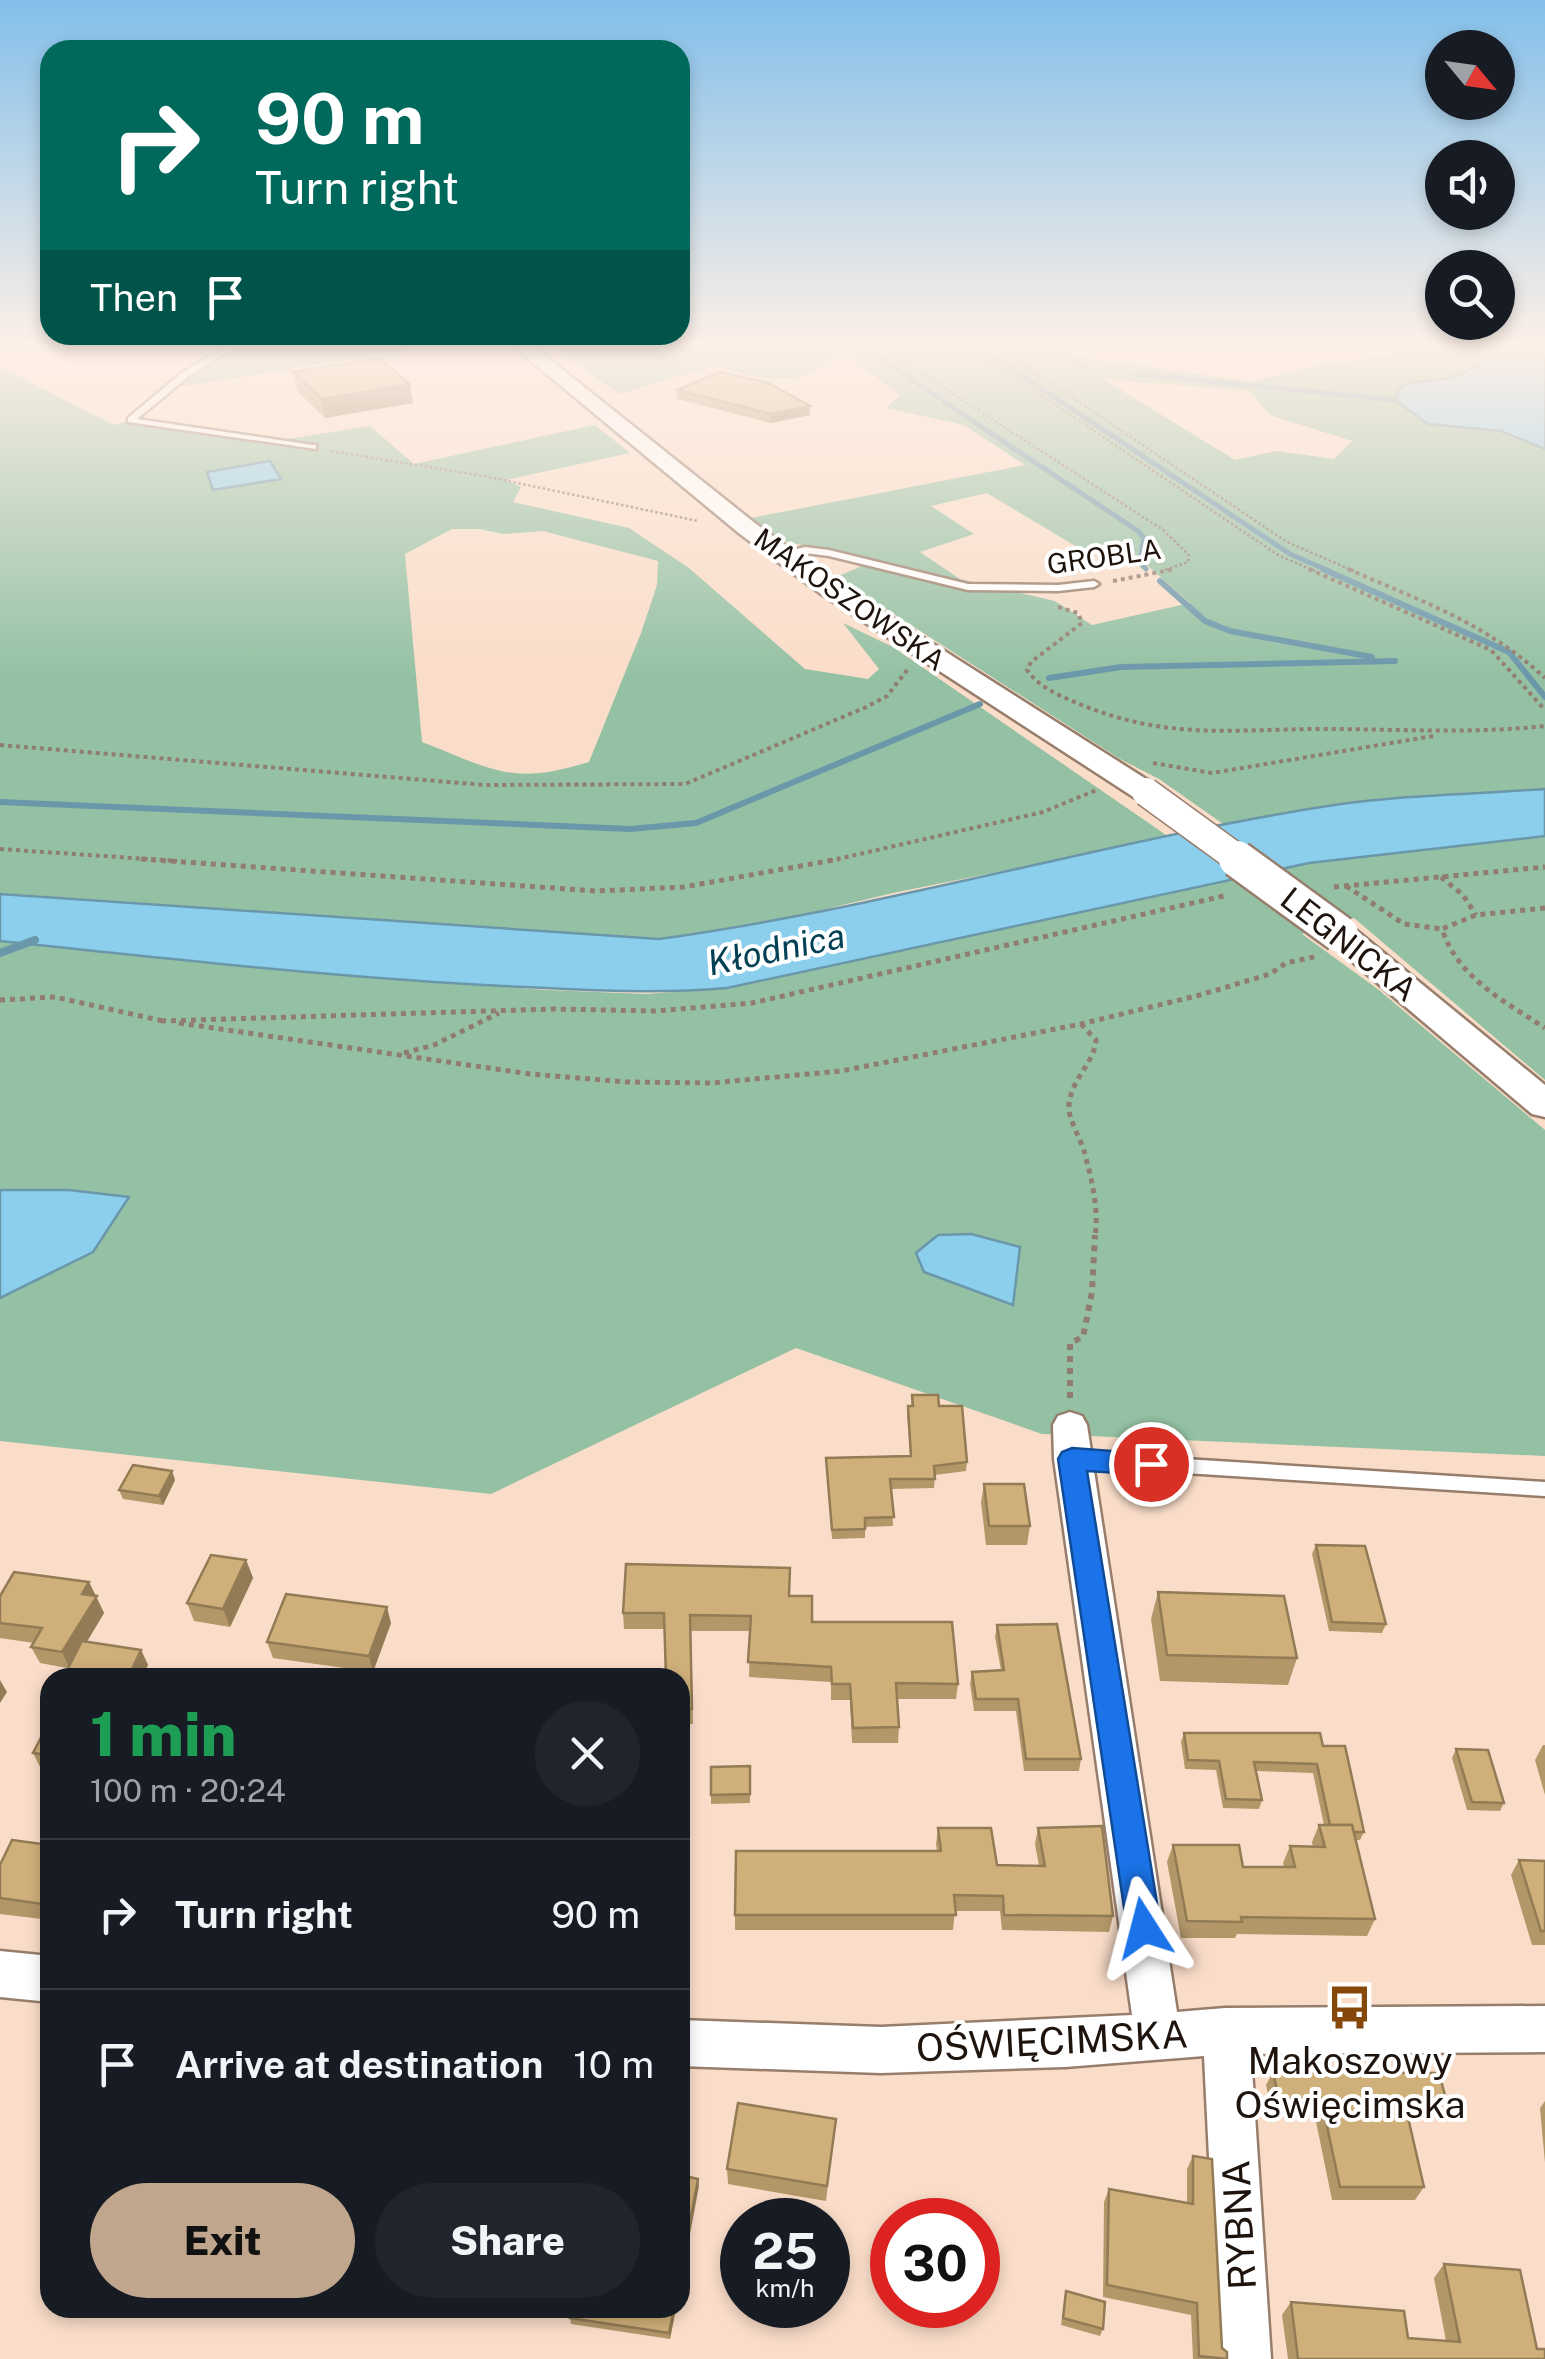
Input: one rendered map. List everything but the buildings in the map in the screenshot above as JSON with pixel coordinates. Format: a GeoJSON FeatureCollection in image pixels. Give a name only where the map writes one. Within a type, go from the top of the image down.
{"type":"FeatureCollection","features":[{"type":"Feature","properties":{"kind":"main road","name":"MAKOSZOWSKA"},"geometry":{"type":"LineString","coordinates":[[659,457],[781,554],[920,649],[1146,777]]}},
{"type":"Feature","properties":{"kind":"main road","name":"LEGNICKA"},"geometry":{"type":"LineString","coordinates":[[1146,777],[1331,944],[1545,1105]]}},
{"type":"Feature","properties":{"kind":"street"},"geometry":{"type":"LineString","coordinates":[[1071,1442],[1158,2037]]}},
{"type":"Feature","properties":{"kind":"street"},"geometry":{"type":"LineString","coordinates":[[0,1974],[40,1978]]}},
{"type":"Feature","properties":{"kind":"street","name":"OŚWIĘCIMSKA"},"geometry":{"type":"LineString","coordinates":[[690,2043],[881,2050],[1225,2031],[1545,2029]]}},
{"type":"Feature","properties":{"kind":"street","name":"RYBNA"},"geometry":{"type":"LineString","coordinates":[[1225,2031],[1232,2096],[1245,2359]]}},
{"type":"Feature","properties":{"kind":"lane","name":"GROBLA"},"geometry":{"type":"LineString","coordinates":[[781,554],[806,550],[829,553],[938,583],[968,587],[1058,588],[1094,584]]}},
{"type":"Feature","properties":{"kind":"lane"},"geometry":{"type":"LineString","coordinates":[[1071,1442],[1545,1488]]}},
{"type":"Feature","properties":{"kind":"path"},"geometry":{"type":"LineString","coordinates":[[370,457],[489,476],[748,529]]}},
{"type":"Feature","properties":{"kind":"path","name":"GROBLA"},"geometry":{"type":"LineString","coordinates":[[1051,457],[1163,530],[1188,556],[1188,562],[1180,568],[1094,584]]}},
{"type":"Feature","properties":{"kind":"path"},"geometry":{"type":"LineString","coordinates":[[1133,457],[1278,555],[1491,650],[1545,710]]}},
{"type":"Feature","properties":{"kind":"path"},"geometry":{"type":"LineString","coordinates":[[1160,457],[1286,542],[1470,623],[1512,647],[1545,678]]}},
{"type":"Feature","properties":{"kind":"path"},"geometry":{"type":"LineString","coordinates":[[1046,605],[1078,613],[1082,623],[1031,662],[1027,670],[1030,676],[1060,695],[1126,724],[1208,735],[1306,729],[1446,734]]}},
{"type":"Feature","properties":{"kind":"path"},"geometry":{"type":"LineString","coordinates":[[0,745],[485,785],[685,784],[716,774],[887,696],[902,681],[920,649]]}},
{"type":"Feature","properties":{"kind":"path"},"geometry":{"type":"LineString","coordinates":[[1146,777],[1212,773],[1446,734],[1545,726]]}},
{"type":"Feature","properties":{"kind":"path"},"geometry":{"type":"LineString","coordinates":[[0,850],[596,891],[677,891],[853,856],[1022,816],[1074,800],[1110,782]]}},
{"type":"Feature","properties":{"kind":"path"},"geometry":{"type":"LineString","coordinates":[[1326,888],[1545,867]]}},
{"type":"Feature","properties":{"kind":"path"},"geometry":{"type":"LineString","coordinates":[[1440,877],[1463,895],[1476,915]]}},
{"type":"Feature","properties":{"kind":"path"},"geometry":{"type":"LineString","coordinates":[[1346,886],[1404,924],[1442,928],[1476,915],[1545,908]]}},
{"type":"Feature","properties":{"kind":"path"},"geometry":{"type":"LineString","coordinates":[[161,1020],[506,1010],[656,1011],[752,1003],[1244,892]]}},
{"type":"Feature","properties":{"kind":"path"},"geometry":{"type":"LineString","coordinates":[[1442,928],[1454,958],[1474,978],[1545,1028]]}},
{"type":"Feature","properties":{"kind":"path"},"geometry":{"type":"LineString","coordinates":[[0,1000],[55,997],[161,1020],[530,1074],[627,1082],[711,1083],[841,1072],[1080,1024],[1270,974],[1286,962],[1331,944]]}},
{"type":"Feature","properties":{"kind":"path"},"geometry":{"type":"LineString","coordinates":[[396,1055],[434,1045],[506,1010]]}},
{"type":"Feature","properties":{"kind":"path"},"geometry":{"type":"LineString","coordinates":[[1071,1442],[1070,1343],[1082,1337],[1092,1292],[1098,1213],[1084,1150],[1068,1107],[1079,1074],[1095,1053],[1096,1040],[1080,1024]]}},
{"type":"Feature","properties":{"kind":"green space"},"geometry":{"type":"Polygon","coordinates":[[[0,457],[406,457],[414,464],[446,457],[611,457],[506,480],[521,487],[513,502],[629,528],[689,568],[805,669],[868,679],[879,669],[843,623],[893,647],[1169,837],[893,893],[755,926],[659,939],[0,893],[0,457]],[[452,529],[405,554],[422,742],[503,772],[540,773],[589,762],[641,633],[657,585],[658,561],[543,531],[503,534],[452,529]]]}},
{"type":"Feature","properties":{"kind":"green space"},"geometry":{"type":"Polygon","coordinates":[[[1013,457],[1545,457],[1545,789],[1336,805],[1226,826],[1159,779],[1120,759],[836,577],[876,560],[777,540],[751,518],[1025,465],[1013,457]],[[987,493],[931,506],[974,534],[920,552],[960,579],[1055,601],[1092,625],[1190,603],[1125,546],[1082,550],[987,493]]]}},
{"type":"Feature","properties":{"kind":"green space"},"geometry":{"type":"Polygon","coordinates":[[[1545,836],[1545,1080],[1354,918],[1302,934],[1379,990],[1545,1130],[1545,1456],[1042,1434],[796,1348],[491,1494],[0,1441],[0,1298],[93,1252],[129,1198],[69,1190],[0,1190],[0,941],[289,971],[646,994],[727,988],[1309,863],[1545,836]],[[971,1234],[938,1235],[916,1254],[1013,1305],[1020,1248],[971,1234]]]}},
{"type":"Feature","properties":{"kind":"water"},"geometry":{"type":"Polygon","coordinates":[[[270,461],[281,479],[213,490],[207,472],[270,461]]]}},
{"type":"Feature","properties":{"kind":"water","name":"Kłodnica"},"geometry":{"type":"Polygon","coordinates":[[[1545,789],[1545,836],[1309,863],[727,988],[606,991],[423,981],[0,941],[0,894],[659,939],[828,910],[1165,836],[1334,805],[1545,789]]]}},
{"type":"Feature","properties":{"kind":"water"},"geometry":{"type":"Polygon","coordinates":[[[0,1190],[69,1190],[129,1197],[93,1252],[0,1298],[0,1190]]]}},
{"type":"Feature","properties":{"kind":"water"},"geometry":{"type":"Polygon","coordinates":[[[971,1234],[1020,1247],[1013,1305],[924,1272],[916,1253],[938,1235],[971,1234]]]}},
{"type":"Feature","properties":{"kind":"waterway"},"geometry":{"type":"LineString","coordinates":[[1027,457],[1138,531],[1144,538],[1140,563],[1146,569]]}},
{"type":"Feature","properties":{"kind":"waterway"},"geometry":{"type":"LineString","coordinates":[[1144,457],[1290,554],[1329,571]]}},
{"type":"Feature","properties":{"kind":"waterway"},"geometry":{"type":"LineString","coordinates":[[1323,569],[1509,652],[1545,697]]}},
{"type":"Feature","properties":{"kind":"waterway"},"geometry":{"type":"LineString","coordinates":[[1160,581],[1205,621],[1230,631],[1372,657]]}},
{"type":"Feature","properties":{"kind":"waterway"},"geometry":{"type":"LineString","coordinates":[[1049,678],[1121,667],[1395,661]]}},
{"type":"Feature","properties":{"kind":"waterway"},"geometry":{"type":"LineString","coordinates":[[0,802],[630,829],[696,823],[980,704]]}},
{"type":"Feature","properties":{"kind":"waterway"},"geometry":{"type":"LineString","coordinates":[[0,953],[35,940]]}},
{"type":"Feature","properties":{"kind":"place","name":"Makoszowy Oświęcimska"},"geometry":{"type":"Point","coordinates":[1350,2008]}},
{"type":"Feature","properties":{"kind":"route"},"geometry":{"type":"LineString","coordinates":[[1144,1928],[1072,1459],[1151,1464]]}}]}
